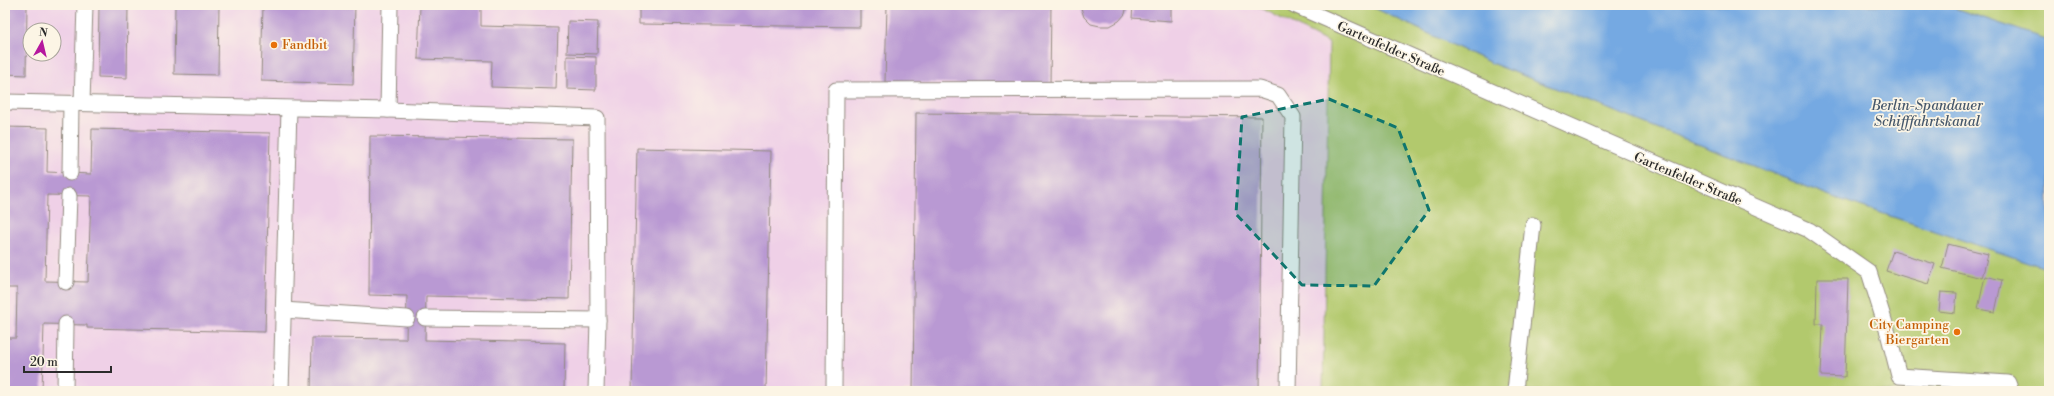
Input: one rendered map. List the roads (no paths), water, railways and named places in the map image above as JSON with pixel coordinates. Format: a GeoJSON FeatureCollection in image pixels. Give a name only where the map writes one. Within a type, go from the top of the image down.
{"type":"FeatureCollection","features":[{"type":"Feature","properties":{"kind":"lane"},"geometry":{"type":"LineString","coordinates":[[70,173],[85,5]]}},
{"type":"Feature","properties":{"kind":"lane"},"geometry":{"type":"LineString","coordinates":[[388,110],[390,5]]}},
{"type":"Feature","properties":{"kind":"lane","name":"Gartenfelder Straße"},"geometry":{"type":"LineString","coordinates":[[1294,5],[1460,79],[1808,230],[1869,272],[1899,376],[2008,383],[2011,391]]}},
{"type":"Feature","properties":{"kind":"lane"},"geometry":{"type":"LineString","coordinates":[[834,391],[836,90],[1260,89],[1278,95],[1293,117],[1288,391]]}},
{"type":"Feature","properties":{"kind":"lane"},"geometry":{"type":"LineString","coordinates":[[5,102],[388,110],[597,118],[598,320],[596,391]]}},
{"type":"Feature","properties":{"kind":"lane"},"geometry":{"type":"LineString","coordinates":[[281,391],[289,109]]}},
{"type":"Feature","properties":{"kind":"lane"},"geometry":{"type":"LineString","coordinates":[[66,282],[69,196]]}},
{"type":"Feature","properties":{"kind":"lane"},"geometry":{"type":"LineString","coordinates":[[1515,391],[1533,225]]}},
{"type":"Feature","properties":{"kind":"lane"},"geometry":{"type":"LineString","coordinates":[[283,310],[407,318]]}},
{"type":"Feature","properties":{"kind":"lane"},"geometry":{"type":"LineString","coordinates":[[425,318],[598,320]]}},
{"type":"Feature","properties":{"kind":"lane"},"geometry":{"type":"LineString","coordinates":[[65,391],[66,324]]}},
{"type":"Feature","properties":{"kind":"water","name":"Berlin-Spandauer Schifffahrtskanal"},"geometry":{"type":"Polygon","coordinates":[[[1368,5],[1945,5],[2049,40],[2049,269],[1833,197],[1491,63],[1368,5]]]}},
{"type":"Feature","properties":{"kind":"place","name":"Fandbit"},"geometry":{"type":"Point","coordinates":[274,45]}},
{"type":"Feature","properties":{"kind":"place","name":"City Camping Biergarten"},"geometry":{"type":"Point","coordinates":[1957,332]}}]}
